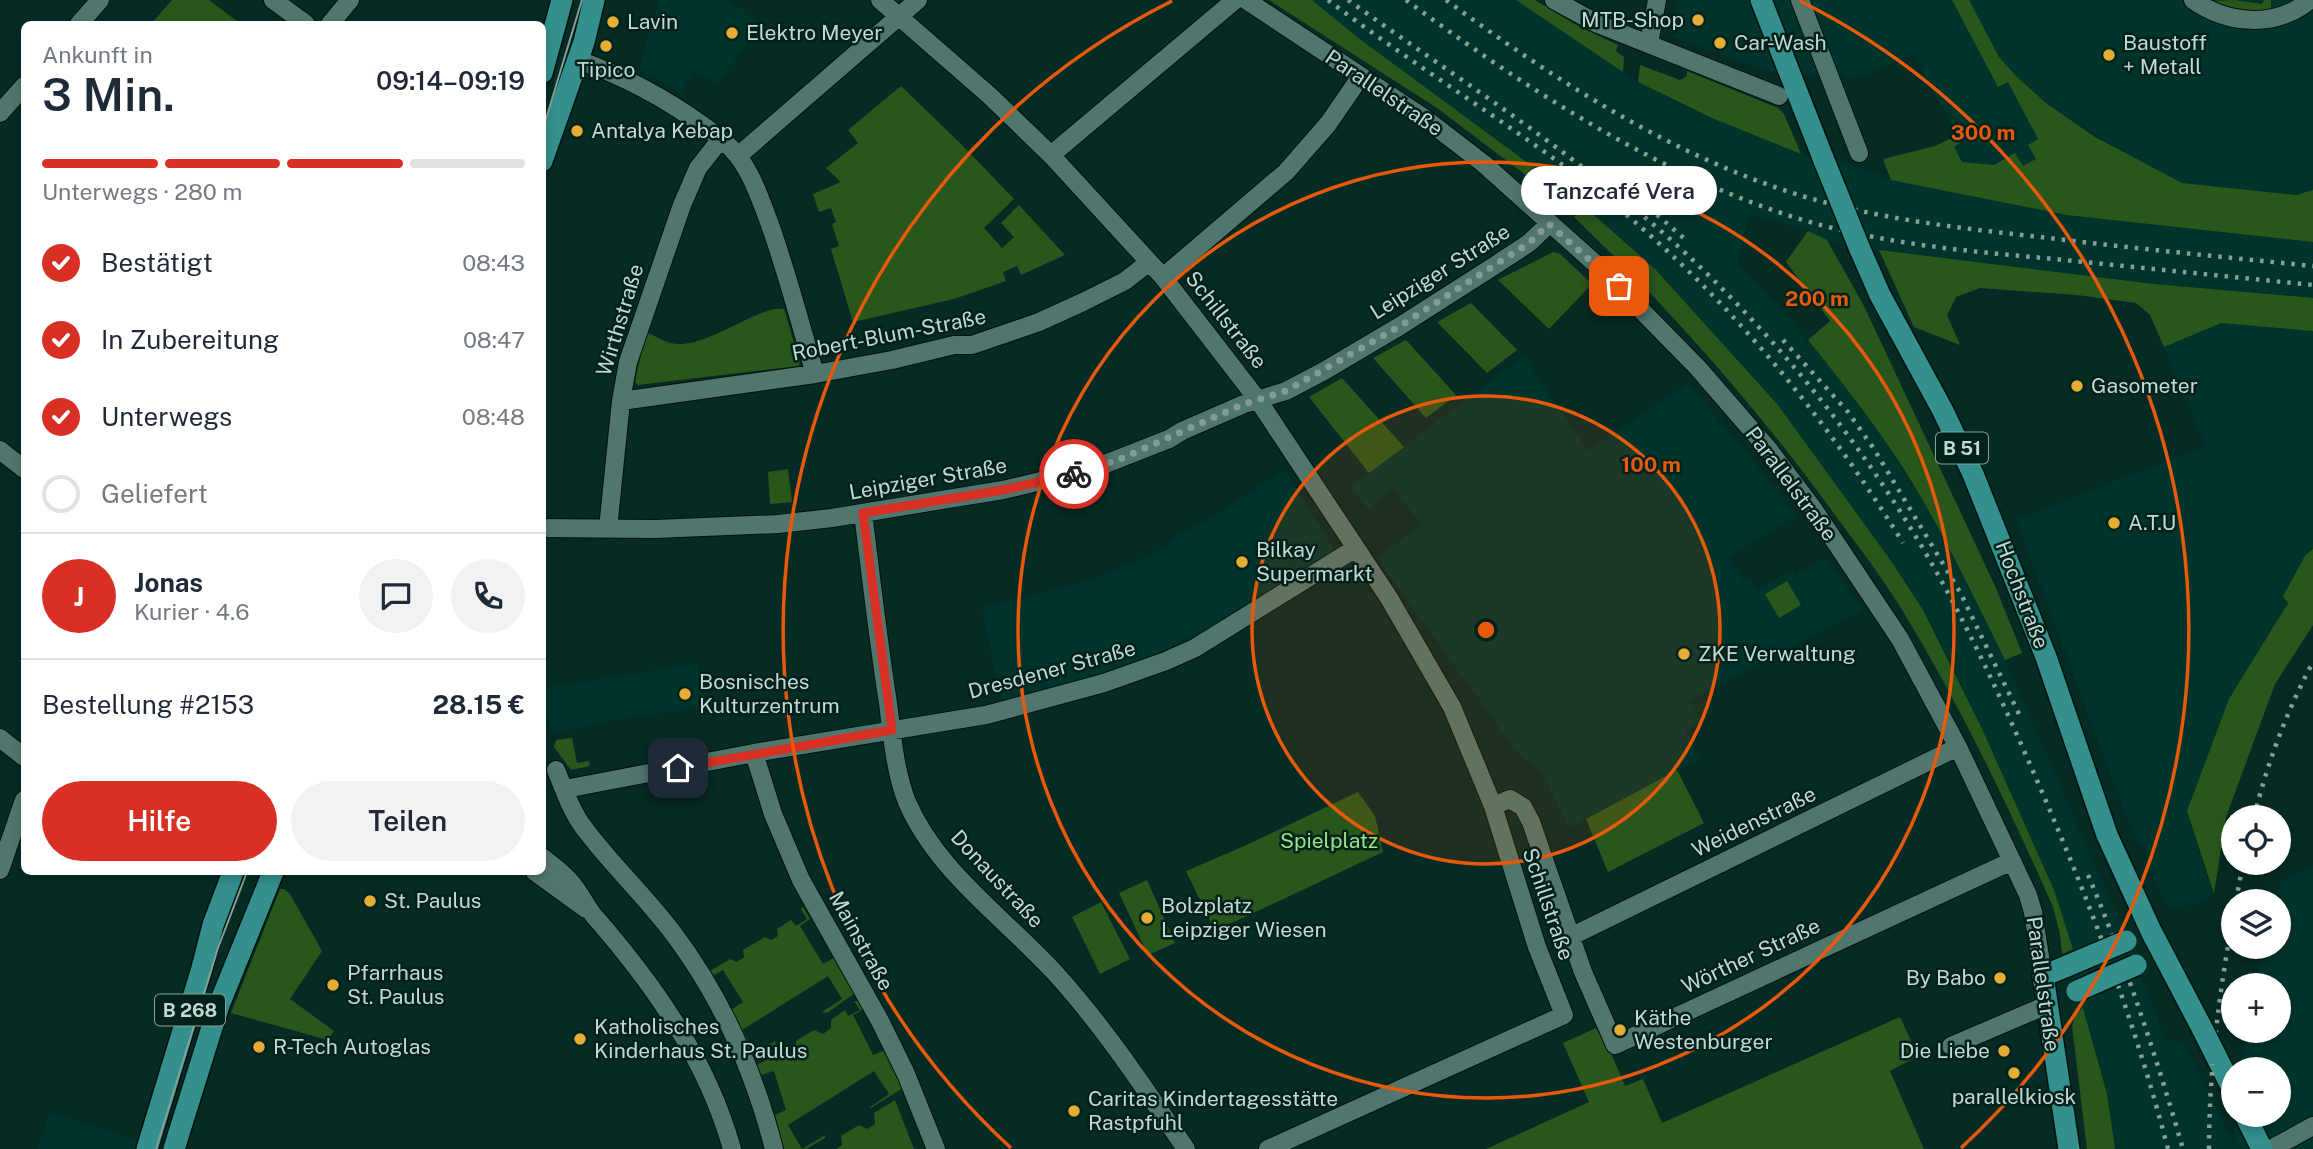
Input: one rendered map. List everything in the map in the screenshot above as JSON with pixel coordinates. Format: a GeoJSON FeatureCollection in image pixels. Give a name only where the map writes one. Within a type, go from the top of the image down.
{"type":"FeatureCollection","features":[{"type":"Feature","properties":{"kind":"main road"},"geometry":{"type":"LineString","coordinates":[[546,58],[562,0]]}},
{"type":"Feature","properties":{"kind":"main road"},"geometry":{"type":"LineString","coordinates":[[546,150],[578,60],[594,0]]}},
{"type":"Feature","properties":{"kind":"main road","name":"Hochstraße"},"geometry":{"type":"LineString","coordinates":[[1761,0],[1800,103],[1880,295],[1944,411],[1973,474],[2046,657],[2107,835],[2151,931],[2221,1066]]}},
{"type":"Feature","properties":{"kind":"main road","name":"B 268"},"geometry":{"type":"LineString","coordinates":[[147,1149],[206,947],[232,875]]}},
{"type":"Feature","properties":{"kind":"main road","name":"B 268"},"geometry":{"type":"LineString","coordinates":[[219,1005],[272,875]]}},
{"type":"Feature","properties":{"kind":"main road"},"geometry":{"type":"LineString","coordinates":[[2043,976],[2151,931]]}},
{"type":"Feature","properties":{"kind":"main road","name":"B 268"},"geometry":{"type":"LineString","coordinates":[[174,1149],[219,1005],[230,960],[219,945],[206,947]]}},
{"type":"Feature","properties":{"kind":"main road"},"geometry":{"type":"LineString","coordinates":[[2047,1005],[2163,954]]}},
{"type":"Feature","properties":{"kind":"main road","name":"Parallelstraße"},"geometry":{"type":"LineString","coordinates":[[2043,976],[2069,1149]]}},
{"type":"Feature","properties":{"kind":"main road"},"geometry":{"type":"LineString","coordinates":[[2251,1127],[2262,1149]]}},
{"type":"Feature","properties":{"kind":"street"},"geometry":{"type":"LineString","coordinates":[[82,21],[100,0]]}},
{"type":"Feature","properties":{"kind":"street"},"geometry":{"type":"LineString","coordinates":[[272,0],[302,21]]}},
{"type":"Feature","properties":{"kind":"street"},"geometry":{"type":"LineString","coordinates":[[332,21],[350,0]]}},
{"type":"Feature","properties":{"kind":"street","name":"Schillstraße"},"geometry":{"type":"LineString","coordinates":[[880,0],[990,96],[1051,155],[1163,277],[1258,400],[1389,598],[1452,707],[1493,806],[1537,947],[1564,1015],[1268,1149]]}},
{"type":"Feature","properties":{"kind":"street"},"geometry":{"type":"LineString","coordinates":[[738,156],[918,0]]}},
{"type":"Feature","properties":{"kind":"street"},"geometry":{"type":"LineString","coordinates":[[1051,155],[1235,0]]}},
{"type":"Feature","properties":{"kind":"street","name":"Parallelstraße"},"geometry":{"type":"LineString","coordinates":[[1246,0],[1427,120],[1464,148],[1599,267],[1657,325],[1769,450],[1814,510],[1899,639],[1958,747],[2034,912],[2043,976]]}},
{"type":"Feature","properties":{"kind":"street"},"geometry":{"type":"LineString","coordinates":[[1554,0],[1598,24],[1779,96]]}},
{"type":"Feature","properties":{"kind":"street"},"geometry":{"type":"LineString","coordinates":[[1644,41],[1657,0]]}},
{"type":"Feature","properties":{"kind":"street"},"geometry":{"type":"LineString","coordinates":[[1800,0],[1859,153]]}},
{"type":"Feature","properties":{"kind":"street"},"geometry":{"type":"LineString","coordinates":[[2193,0],[2221,15],[2237,19],[2267,20],[2285,16],[2311,0]]}},
{"type":"Feature","properties":{"kind":"street"},"geometry":{"type":"LineString","coordinates":[[578,60],[620,76],[670,103],[721,139],[738,156],[753,181],[773,233],[815,374]]}},
{"type":"Feature","properties":{"kind":"street"},"geometry":{"type":"LineString","coordinates":[[1163,277],[1286,172],[1328,124],[1361,76]]}},
{"type":"Feature","properties":{"kind":"street"},"geometry":{"type":"LineString","coordinates":[[0,113],[21,89]]}},
{"type":"Feature","properties":{"kind":"street","name":"Wirthstraße"},"geometry":{"type":"LineString","coordinates":[[608,529],[621,401],[635,339],[682,205],[698,168],[721,139]]}},
{"type":"Feature","properties":{"kind":"street","name":"Leipziger Straße"},"geometry":{"type":"LineString","coordinates":[[546,528],[778,524],[1003,490],[1072,474],[1118,460],[1244,404],[1286,391],[1400,326],[1529,243],[1549,224]]}},
{"type":"Feature","properties":{"kind":"street","name":"Robert-Blum-Straße"},"geometry":{"type":"LineString","coordinates":[[621,401],[815,374],[954,345],[972,345],[1061,312],[1125,281],[1149,262]]}},
{"type":"Feature","properties":{"kind":"street"},"geometry":{"type":"LineString","coordinates":[[0,450],[21,467]]}},
{"type":"Feature","properties":{"kind":"street","name":"Donaustraße"},"geometry":{"type":"LineString","coordinates":[[863,513],[892,730],[901,785],[912,813],[960,879],[1056,973],[1079,1000],[1123,1056],[1186,1149]]}},
{"type":"Feature","properties":{"kind":"street","name":"Dresdener Straße"},"geometry":{"type":"LineString","coordinates":[[565,789],[754,753],[1008,710],[1104,683],[1195,648],[1356,548]]}},
{"type":"Feature","properties":{"kind":"street"},"geometry":{"type":"LineString","coordinates":[[0,738],[21,755]]}},
{"type":"Feature","properties":{"kind":"street","name":"Weidenstraße"},"geometry":{"type":"LineString","coordinates":[[1570,937],[1958,747]]}},
{"type":"Feature","properties":{"kind":"street","name":"Mainstraße"},"geometry":{"type":"LineString","coordinates":[[754,753],[773,814],[801,880],[880,1021],[906,1074],[936,1149]]}},
{"type":"Feature","properties":{"kind":"street"},"geometry":{"type":"LineString","coordinates":[[556,770],[582,826],[673,933],[716,999],[748,1066],[774,1149]]}},
{"type":"Feature","properties":{"kind":"street","name":"Schillstraße"},"geometry":{"type":"LineString","coordinates":[[1493,806],[1510,799],[1523,807],[1531,822],[1570,937]]}},
{"type":"Feature","properties":{"kind":"street"},"geometry":{"type":"LineString","coordinates":[[0,870],[21,809]]}},
{"type":"Feature","properties":{"kind":"street"},"geometry":{"type":"LineString","coordinates":[[546,860],[573,884],[592,914],[645,978],[681,1032],[706,1079],[733,1149]]}},
{"type":"Feature","properties":{"kind":"street","name":"Wörther Straße"},"geometry":{"type":"LineString","coordinates":[[1570,937],[1615,1045],[2012,860]]}},
{"type":"Feature","properties":{"kind":"street"},"geometry":{"type":"LineString","coordinates":[[540,875],[592,914]]}},
{"type":"Feature","properties":{"kind":"street"},"geometry":{"type":"LineString","coordinates":[[1951,1046],[2047,1005]]}},
{"type":"Feature","properties":{"kind":"street"},"geometry":{"type":"LineString","coordinates":[[2270,1149],[2313,1126]]}},
{"type":"Feature","properties":{"kind":"shaded area"},"geometry":{"type":"Polygon","coordinates":[[[659,0],[728,0],[762,25],[716,84],[695,70],[681,93],[639,69],[659,0]]]}},
{"type":"Feature","properties":{"kind":"shaded area"},"geometry":{"type":"Polygon","coordinates":[[[1312,0],[1516,0],[1638,82],[1712,118],[1801,154],[1842,162],[1891,180],[2067,215],[2313,242],[2313,298],[2154,284],[1879,250],[1827,240],[1808,231],[1750,214],[1737,264],[1775,302],[1836,374],[1886,443],[1929,512],[2005,660],[2119,920],[2165,1038],[2184,1042],[2221,1118],[2221,1127],[2225,1127],[2233,1143],[2235,1127],[2291,1127],[2291,1057],[2243,1057],[2244,1043],[2291,1043],[2291,973],[2257,973],[2261,959],[2291,959],[2291,889],[2279,889],[2281,882],[2313,866],[2313,1149],[2115,1149],[2107,1094],[2083,1008],[2062,954],[2073,949],[2054,890],[1983,731],[1923,610],[1891,561],[1778,405],[1655,269],[1570,193],[1357,37],[1312,0]]]}},
{"type":"Feature","properties":{"kind":"shaded area"},"geometry":{"type":"Polygon","coordinates":[[[1678,0],[1952,0],[1998,87],[2008,82],[2038,139],[2036,159],[2023,167],[2015,153],[1994,165],[1962,162],[1953,146],[1961,142],[1914,54],[1855,79],[1766,71],[1674,37],[1671,28],[1678,0]]]}},
{"type":"Feature","properties":{"kind":"shaded area"},"geometry":{"type":"Polygon","coordinates":[[[1969,0],[2313,0],[2313,190],[2296,195],[2182,183],[2128,156],[2046,103],[2016,76],[1999,57],[1969,0]]]}},
{"type":"Feature","properties":{"kind":"shaded area"},"geometry":{"type":"Polygon","coordinates":[[[2150,315],[2313,331],[2313,559],[2230,699],[2187,812],[2213,896],[2189,907],[2187,904],[2168,909],[2146,860],[2149,856],[2143,844],[2139,844],[2125,813],[2016,520],[2206,446],[2150,315]]]}},
{"type":"Feature","properties":{"kind":"shaded area"},"geometry":{"type":"Polygon","coordinates":[[[1524,356],[1588,451],[1688,383],[1796,516],[1729,557],[1742,580],[1749,577],[1757,590],[1792,569],[1795,576],[1825,557],[1862,610],[1690,700],[1701,721],[1685,730],[1700,758],[1569,827],[1543,773],[1519,755],[1377,558],[1421,524],[1393,488],[1368,509],[1350,487],[1524,356]]]}},
{"type":"Feature","properties":{"kind":"shaded area"},"geometry":{"type":"Polygon","coordinates":[[[1284,470],[1335,550],[1207,629],[1163,651],[1085,679],[1001,700],[982,608],[1082,583],[1135,562],[1165,547],[1182,533],[1214,516],[1284,470]]]}},
{"type":"Feature","properties":{"kind":"shaded area"},"geometry":{"type":"Polygon","coordinates":[[[698,663],[706,707],[625,718],[553,733],[546,715],[547,688],[698,663]]]}},
{"type":"Feature","properties":{"kind":"shaded area"},"geometry":{"type":"Polygon","coordinates":[[[49,1112],[147,1143],[145,1149],[38,1149],[49,1112]]]}},
{"type":"Feature","properties":{"kind":"green space"},"geometry":{"type":"Polygon","coordinates":[[[172,0],[209,0],[237,21],[154,21],[172,0]]]}},
{"type":"Feature","properties":{"kind":"green space"},"geometry":{"type":"Polygon","coordinates":[[[1269,0],[1312,0],[1357,37],[1547,177],[1539,185],[1437,108],[1269,0]]]}},
{"type":"Feature","properties":{"kind":"green space"},"geometry":{"type":"Polygon","coordinates":[[[1516,0],[1535,0],[1576,25],[1618,45],[1616,51],[1624,57],[1623,72],[1516,0]]]}},
{"type":"Feature","properties":{"kind":"green space"},"geometry":{"type":"Polygon","coordinates":[[[1952,0],[1969,0],[1999,57],[2046,103],[2095,137],[2182,183],[2296,195],[2313,190],[2313,242],[2067,215],[1891,180],[1883,159],[1935,146],[1958,135],[1961,142],[1954,147],[1962,162],[1994,165],[2015,153],[2023,166],[2036,159],[2028,145],[2038,139],[2008,82],[1998,87],[1952,0]]]}},
{"type":"Feature","properties":{"kind":"green space"},"geometry":{"type":"Polygon","coordinates":[[[2234,0],[2262,4],[2264,0],[2271,0],[2271,10],[2241,10],[2211,1],[2234,0]]]}},
{"type":"Feature","properties":{"kind":"green space"},"geometry":{"type":"Polygon","coordinates":[[[1640,65],[1680,80],[1687,76],[1687,71],[1778,108],[1784,114],[1801,154],[1712,118],[1638,82],[1640,65]]]}},
{"type":"Feature","properties":{"kind":"green space"},"geometry":{"type":"Polygon","coordinates":[[[901,86],[1014,199],[984,228],[1002,248],[1014,237],[1001,223],[1019,205],[1065,255],[1021,275],[1017,266],[1003,272],[1006,281],[954,299],[853,322],[831,249],[839,246],[832,224],[836,222],[831,208],[819,212],[813,194],[841,182],[826,168],[858,143],[848,130],[901,86]]]}},
{"type":"Feature","properties":{"kind":"green space"},"geometry":{"type":"Polygon","coordinates":[[[1585,207],[1655,269],[1778,405],[1891,561],[1923,610],[1983,731],[2054,890],[2073,949],[2062,954],[2053,907],[2019,831],[1963,719],[1894,598],[1775,436],[1678,323],[1574,217],[1585,207]]]}},
{"type":"Feature","properties":{"kind":"green space"},"geometry":{"type":"Polygon","coordinates":[[[1808,231],[1827,240],[1864,306],[1995,586],[2022,653],[2005,660],[1946,543],[1907,474],[1884,439],[1808,340],[1830,321],[1786,262],[1808,231]]]}},
{"type":"Feature","properties":{"kind":"green space"},"geometry":{"type":"Polygon","coordinates":[[[1879,250],[2154,284],[2313,298],[2313,331],[2221,323],[2164,347],[2150,315],[2136,303],[2077,295],[1980,288],[1956,297],[1947,315],[1960,345],[1914,327],[1879,250]]]}},
{"type":"Feature","properties":{"kind":"green space"},"geometry":{"type":"Polygon","coordinates":[[[1553,252],[1560,254],[1592,284],[1549,329],[1498,280],[1553,252]]]}},
{"type":"Feature","properties":{"kind":"green space"},"geometry":{"type":"Polygon","coordinates":[[[1471,303],[1517,350],[1487,373],[1437,322],[1471,303]]]}},
{"type":"Feature","properties":{"kind":"green space"},"geometry":{"type":"Polygon","coordinates":[[[774,309],[784,309],[800,363],[798,366],[638,385],[635,382],[646,332],[664,341],[687,344],[774,309]]]}},
{"type":"Feature","properties":{"kind":"green space"},"geometry":{"type":"Polygon","coordinates":[[[1406,340],[1456,395],[1426,418],[1373,358],[1406,340]]]}},
{"type":"Feature","properties":{"kind":"green space"},"geometry":{"type":"Polygon","coordinates":[[[1342,378],[1404,447],[1369,473],[1309,397],[1342,378]]]}},
{"type":"Feature","properties":{"kind":"green space"},"geometry":{"type":"Polygon","coordinates":[[[788,469],[792,502],[770,504],[768,472],[788,469]]]}},
{"type":"Feature","properties":{"kind":"green space"},"geometry":{"type":"Polygon","coordinates":[[[2313,549],[2313,625],[2275,684],[2230,805],[2221,805],[2221,849],[2214,894],[2187,811],[2229,699],[2288,603],[2283,596],[2305,556],[2313,549]]]}},
{"type":"Feature","properties":{"kind":"green space"},"geometry":{"type":"Polygon","coordinates":[[[1787,581],[1801,605],[1779,618],[1765,594],[1787,581]]]}},
{"type":"Feature","properties":{"kind":"green space"},"geometry":{"type":"Polygon","coordinates":[[[572,738],[577,763],[589,761],[590,766],[571,770],[554,747],[556,740],[572,738]]]}},
{"type":"Feature","properties":{"kind":"green space"},"geometry":{"type":"Polygon","coordinates":[[[1677,770],[1704,823],[1608,872],[1586,819],[1677,770]]]}},
{"type":"Feature","properties":{"kind":"green space","name":"Spielplatz"},"geometry":{"type":"Polygon","coordinates":[[[1358,792],[1375,816],[1383,852],[1215,931],[1186,871],[1358,792]]]}},
{"type":"Feature","properties":{"kind":"green space","name":"Bolzplatz Leipziger Wiesen"},"geometry":{"type":"Polygon","coordinates":[[[1147,880],[1175,943],[1148,955],[1119,893],[1147,880]]]}},
{"type":"Feature","properties":{"kind":"green space"},"geometry":{"type":"Polygon","coordinates":[[[280,889],[290,894],[322,951],[290,999],[334,1031],[328,1040],[231,1013],[280,889]]]}},
{"type":"Feature","properties":{"kind":"green space"},"geometry":{"type":"Polygon","coordinates":[[[1101,902],[1130,959],[1100,974],[1072,917],[1101,902]]]}},
{"type":"Feature","properties":{"kind":"green space"},"geometry":{"type":"Polygon","coordinates":[[[803,907],[810,919],[800,926],[823,964],[834,958],[855,993],[827,1013],[822,1012],[842,999],[828,976],[742,1030],[756,1053],[775,1041],[776,1045],[754,1058],[731,1010],[743,1002],[723,970],[712,976],[710,971],[730,959],[737,962],[744,957],[743,950],[765,937],[771,940],[778,936],[777,929],[791,920],[796,926],[807,919],[801,909],[803,907]]]}},
{"type":"Feature","properties":{"kind":"green space"},"geometry":{"type":"Polygon","coordinates":[[[854,1001],[860,1001],[864,1009],[853,1015],[873,1055],[885,1050],[903,1088],[869,1108],[889,1094],[874,1071],[788,1125],[802,1149],[784,1149],[775,1115],[786,1110],[774,1071],[761,1075],[757,1065],[780,1052],[788,1055],[796,1050],[796,1041],[814,1030],[823,1034],[831,1028],[831,1020],[845,1010],[848,1016],[860,1010],[854,1001]]]}},
{"type":"Feature","properties":{"kind":"green space"},"geometry":{"type":"Polygon","coordinates":[[[2083,1008],[2107,1094],[2115,1149],[2087,1149],[2072,1026],[2076,1013],[2083,1008]]]}},
{"type":"Feature","properties":{"kind":"green space"},"geometry":{"type":"Polygon","coordinates":[[[1900,1017],[1918,1056],[1890,1071],[1924,1149],[1486,1149],[1589,1102],[1563,1043],[1596,1028],[1625,1086],[1643,1079],[1662,1123],[1900,1017]]]}},
{"type":"Feature","properties":{"kind":"green space"},"geometry":{"type":"Polygon","coordinates":[[[895,1100],[914,1149],[836,1149],[842,1145],[841,1136],[859,1125],[867,1129],[875,1124],[874,1113],[895,1100]]]}},
{"type":"Feature","properties":{"kind":"green space"},"geometry":{"type":"Polygon","coordinates":[[[825,1135],[825,1138],[802,1149],[825,1135]]]}},
{"type":"Feature","properties":{"kind":"tram line"},"geometry":{"type":"LineString","coordinates":[[546,119],[582,0]]}},
{"type":"Feature","properties":{"kind":"tram line"},"geometry":{"type":"LineString","coordinates":[[156,1149],[218,948],[246,875]]}},
{"type":"Feature","properties":{"kind":"railway"},"geometry":{"type":"LineString","coordinates":[[1328,0],[1575,174],[1624,212],[1670,254],[1714,297],[1796,390],[1834,440],[1903,543]]}},
{"type":"Feature","properties":{"kind":"railway"},"geometry":{"type":"LineString","coordinates":[[1348,0],[1560,150],[1642,215],[1715,281],[1778,349],[1838,421],[1916,537],[1950,597],[2025,753],[2111,964],[2168,1149]]}},
{"type":"Feature","properties":{"kind":"railway"},"geometry":{"type":"LineString","coordinates":[[1406,0],[1546,97],[1646,155],[1750,202],[1803,220],[1862,235],[1953,249],[2313,285]]}},
{"type":"Feature","properties":{"kind":"railway"},"geometry":{"type":"LineString","coordinates":[[1446,0],[1539,66],[1638,125],[1742,175],[1796,194],[1875,214],[1945,226],[2313,266]]}},
{"type":"Feature","properties":{"kind":"railway"},"geometry":{"type":"LineString","coordinates":[[1641,201],[1686,240]]}},
{"type":"Feature","properties":{"kind":"railway"},"geometry":{"type":"LineString","coordinates":[[1783,340],[1848,412],[1874,449],[1960,592],[2019,714]]}},
{"type":"Feature","properties":{"kind":"railway"},"geometry":{"type":"LineString","coordinates":[[2257,805],[2279,738],[2313,662]]}},
{"type":"Feature","properties":{"kind":"railway"},"geometry":{"type":"LineString","coordinates":[[2088,875],[2140,1010],[2183,1149]]}},
{"type":"Feature","properties":{"kind":"railway"},"geometry":{"type":"LineString","coordinates":[[2238,889],[2241,875]]}},
{"type":"Feature","properties":{"kind":"railway"},"geometry":{"type":"LineString","coordinates":[[2209,1149],[2216,1033],[2226,959]]}},
{"type":"Feature","properties":{"kind":"way so far"},"geometry":{"type":"LineString","coordinates":[[1074,474],[1169,439],[1244,404],[1286,391],[1324,371],[1529,243],[1549,224],[1619,286]]}},
{"type":"Feature","properties":{"kind":"place","name":"MTB-Shop"},"geometry":{"type":"Point","coordinates":[1698,20]}},
{"type":"Feature","properties":{"kind":"place","name":"Lavin"},"geometry":{"type":"Point","coordinates":[613,22]}},
{"type":"Feature","properties":{"kind":"place","name":"Elektro Meyer"},"geometry":{"type":"Point","coordinates":[732,33]}},
{"type":"Feature","properties":{"kind":"place","name":"Car-Wash"},"geometry":{"type":"Point","coordinates":[1720,43]}},
{"type":"Feature","properties":{"kind":"place","name":"Tipico"},"geometry":{"type":"Point","coordinates":[606,46]}},
{"type":"Feature","properties":{"kind":"place","name":"Baustoff + Metall"},"geometry":{"type":"Point","coordinates":[2109,55]}},
{"type":"Feature","properties":{"kind":"place","name":"Antalya Kebap"},"geometry":{"type":"Point","coordinates":[577,131]}},
{"type":"Feature","properties":{"kind":"place","name":"Tanzcafé Vera"},"geometry":{"type":"Point","coordinates":[1619,286]}},
{"type":"Feature","properties":{"kind":"place","name":"Gasometer"},"geometry":{"type":"Point","coordinates":[2077,386]}},
{"type":"Feature","properties":{"kind":"place","name":"A.T.U"},"geometry":{"type":"Point","coordinates":[2114,523]}},
{"type":"Feature","properties":{"kind":"place","name":"Bilkay Supermarkt"},"geometry":{"type":"Point","coordinates":[1242,562]}},
{"type":"Feature","properties":{"kind":"place","name":"ZKE Verwaltung"},"geometry":{"type":"Point","coordinates":[1684,654]}},
{"type":"Feature","properties":{"kind":"place","name":"Bosnisches Kulturzentrum"},"geometry":{"type":"Point","coordinates":[685,694]}},
{"type":"Feature","properties":{"kind":"place","name":"St. Paulus"},"geometry":{"type":"Point","coordinates":[370,901]}},
{"type":"Feature","properties":{"kind":"place","name":"Bolzplatz Leipziger Wiesen"},"geometry":{"type":"Point","coordinates":[1147,918]}},
{"type":"Feature","properties":{"kind":"place","name":"By Babo"},"geometry":{"type":"Point","coordinates":[2000,978]}},
{"type":"Feature","properties":{"kind":"place","name":"Pfarrhaus St. Paulus"},"geometry":{"type":"Point","coordinates":[333,985]}},
{"type":"Feature","properties":{"kind":"place","name":"Käthe Westenburger"},"geometry":{"type":"Point","coordinates":[1620,1030]}},
{"type":"Feature","properties":{"kind":"place","name":"Katholisches Kinderhaus St. Paulus"},"geometry":{"type":"Point","coordinates":[580,1039]}},
{"type":"Feature","properties":{"kind":"place","name":"R-Tech Autoglas"},"geometry":{"type":"Point","coordinates":[259,1047]}},
{"type":"Feature","properties":{"kind":"place","name":"Die Liebe"},"geometry":{"type":"Point","coordinates":[2004,1051]}},
{"type":"Feature","properties":{"kind":"place","name":"parallelkiosk"},"geometry":{"type":"Point","coordinates":[2014,1073]}},
{"type":"Feature","properties":{"kind":"place","name":"Caritas Kindertagesstätte Rastpfuhl"},"geometry":{"type":"Point","coordinates":[1074,1111]}},
{"type":"Feature","properties":{"kind":"route"},"geometry":{"type":"LineString","coordinates":[[678,768],[892,730],[863,513],[1003,490],[1074,474]]}}]}
